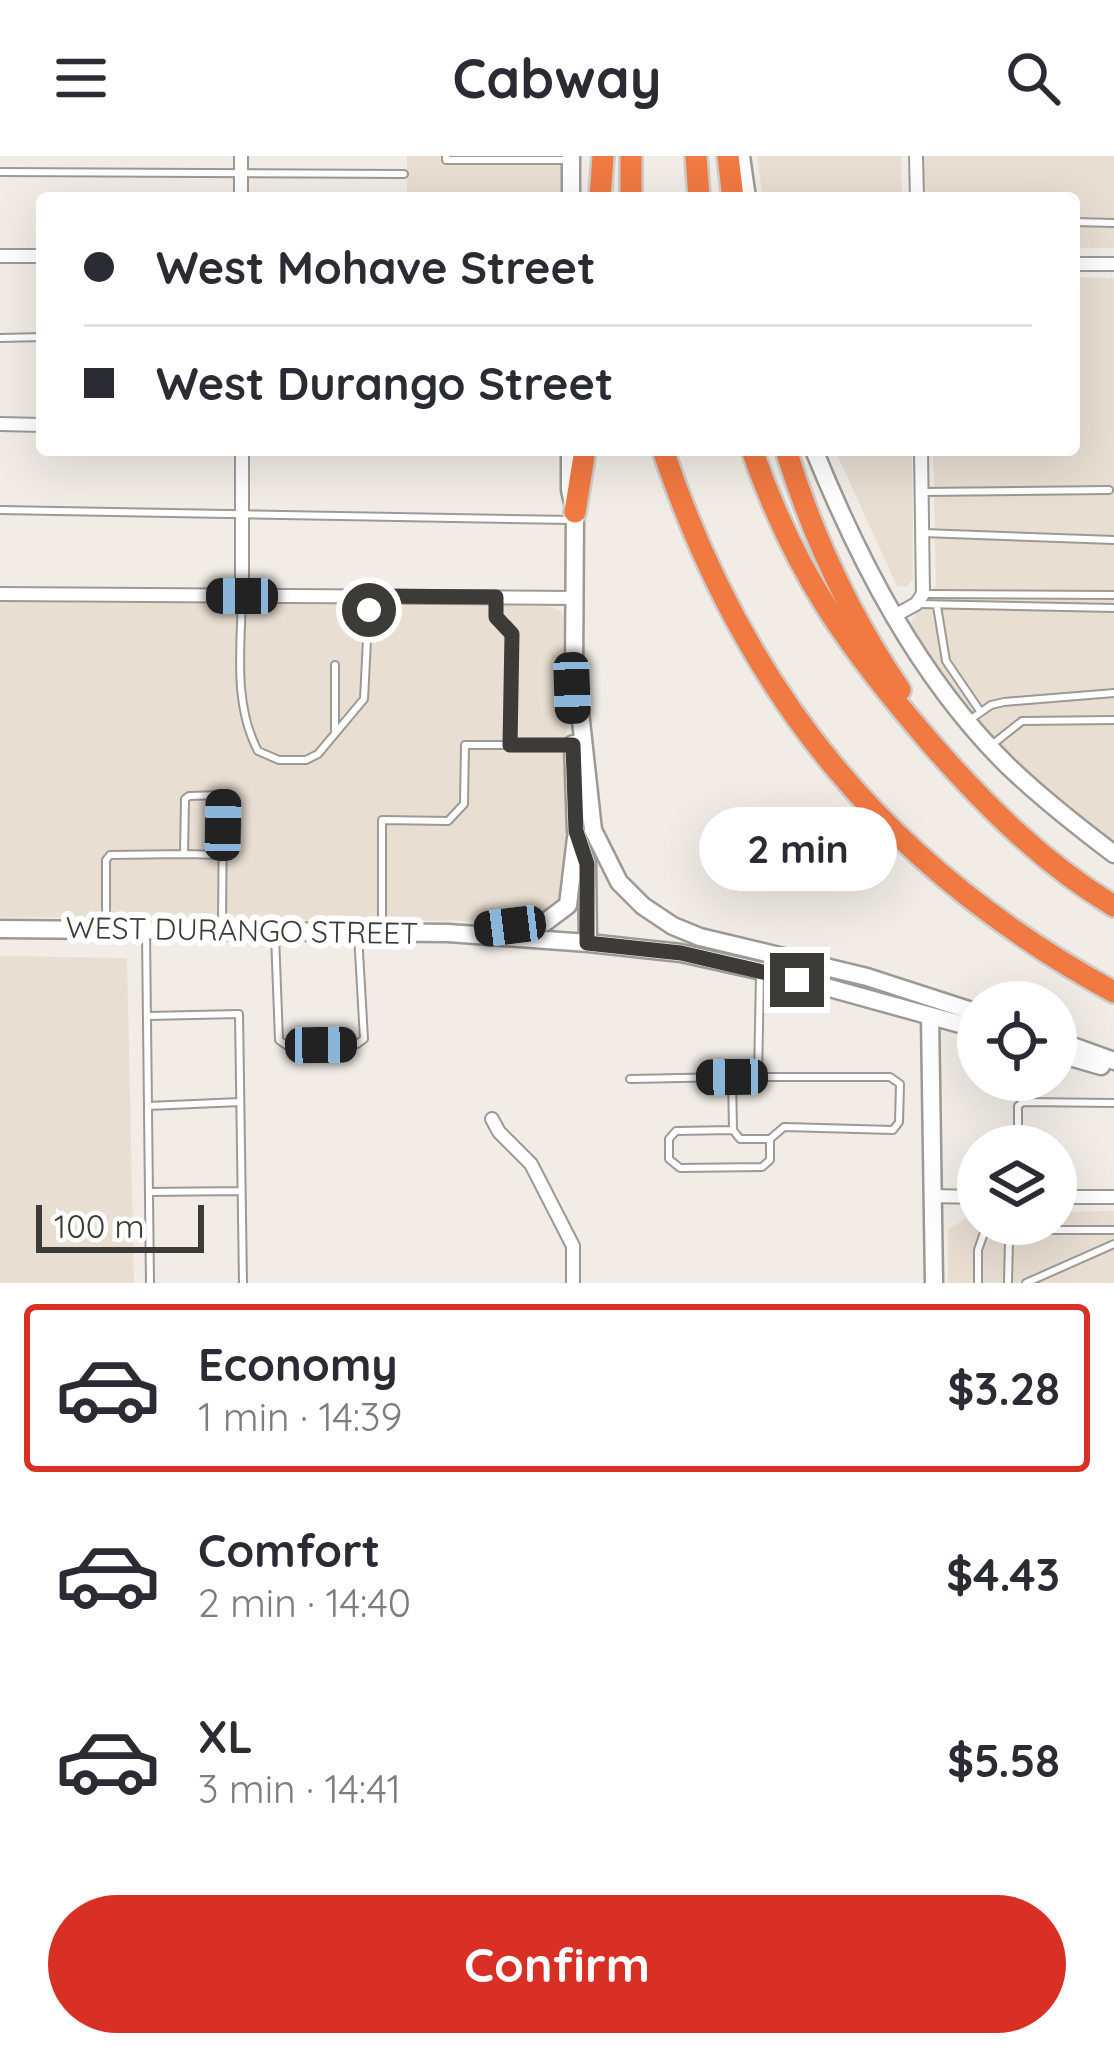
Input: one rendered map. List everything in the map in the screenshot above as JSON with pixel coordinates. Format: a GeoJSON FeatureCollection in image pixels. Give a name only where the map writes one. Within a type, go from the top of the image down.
{"type":"FeatureCollection","features":[{"type":"Feature","properties":{"kind":"highway"},"geometry":{"type":"LineString","coordinates":[[600,192],[603,156]]}},
{"type":"Feature","properties":{"kind":"highway"},"geometry":{"type":"LineString","coordinates":[[631,156],[632,192]]}},
{"type":"Feature","properties":{"kind":"highway"},"geometry":{"type":"LineString","coordinates":[[696,156],[699,192]]}},
{"type":"Feature","properties":{"kind":"highway"},"geometry":{"type":"LineString","coordinates":[[728,156],[732,192]]}},
{"type":"Feature","properties":{"kind":"highway"},"geometry":{"type":"LineString","coordinates":[[575,516],[584,456]]}},
{"type":"Feature","properties":{"kind":"highway"},"geometry":{"type":"LineString","coordinates":[[665,456],[705,561],[809,739],[868,807],[934,871],[1037,948],[1114,992]]}},
{"type":"Feature","properties":{"kind":"highway"},"geometry":{"type":"LineString","coordinates":[[754,456],[775,512],[844,639],[966,783],[1040,853],[1114,906]]}},
{"type":"Feature","properties":{"kind":"highway"},"geometry":{"type":"LineString","coordinates":[[788,456],[849,606],[885,668],[966,783]]}},
{"type":"Feature","properties":{"kind":"main road"},"geometry":{"type":"LineString","coordinates":[[741,156],[746,192]]}},
{"type":"Feature","properties":{"kind":"main road"},"geometry":{"type":"LineString","coordinates":[[571,158],[571,192]]}},
{"type":"Feature","properties":{"kind":"main road"},"geometry":{"type":"LineString","coordinates":[[570,456],[575,666],[593,830],[620,882],[643,907],[700,937],[867,977],[957,1006]]}},
{"type":"Feature","properties":{"kind":"main road"},"geometry":{"type":"LineString","coordinates":[[817,456],[858,548],[896,615],[975,716],[991,746],[1065,816],[1114,854]]}},
{"type":"Feature","properties":{"kind":"main road"},"geometry":{"type":"LineString","coordinates":[[448,933],[551,920],[568,905],[576,831],[575,666]]}},
{"type":"Feature","properties":{"kind":"main road"},"geometry":{"type":"LineString","coordinates":[[576,831],[587,864],[587,943]]}},
{"type":"Feature","properties":{"kind":"main road","name":"WEST DURANGO STREET"},"geometry":{"type":"LineString","coordinates":[[0,929],[448,933],[587,943],[681,953],[957,1023]]}},
{"type":"Feature","properties":{"kind":"main road"},"geometry":{"type":"LineString","coordinates":[[870,1000],[918,1026],[930,1056]]}},
{"type":"Feature","properties":{"kind":"main road"},"geometry":{"type":"LineString","coordinates":[[930,1016],[934,1283]]}},
{"type":"Feature","properties":{"kind":"main road"},"geometry":{"type":"LineString","coordinates":[[930,1056],[939,1038],[957,1031]]}},
{"type":"Feature","properties":{"kind":"main road"},"geometry":{"type":"LineString","coordinates":[[1077,1049],[1114,1065]]}},
{"type":"Feature","properties":{"kind":"main road"},"geometry":{"type":"LineString","coordinates":[[1077,1057],[1114,1065]]}},
{"type":"Feature","properties":{"kind":"street"},"geometry":{"type":"LineString","coordinates":[[241,156],[241,192]]}},
{"type":"Feature","properties":{"kind":"street"},"geometry":{"type":"LineString","coordinates":[[916,156],[917,192]]}},
{"type":"Feature","properties":{"kind":"street"},"geometry":{"type":"LineString","coordinates":[[0,256],[36,256]]}},
{"type":"Feature","properties":{"kind":"street"},"geometry":{"type":"LineString","coordinates":[[1080,264],[1114,264]]}},
{"type":"Feature","properties":{"kind":"street"},"geometry":{"type":"LineString","coordinates":[[0,424],[36,424]]}},
{"type":"Feature","properties":{"kind":"street"},"geometry":{"type":"LineString","coordinates":[[242,456],[242,596]]}},
{"type":"Feature","properties":{"kind":"street"},"geometry":{"type":"LineString","coordinates":[[896,615],[920,599],[921,456]]}},
{"type":"Feature","properties":{"kind":"street"},"geometry":{"type":"LineString","coordinates":[[0,593],[574,598]]}},
{"type":"Feature","properties":{"kind":"street"},"geometry":{"type":"LineString","coordinates":[[492,1119],[531,1164],[573,1246],[573,1283]]}},
{"type":"Feature","properties":{"kind":"street"},"geometry":{"type":"LineString","coordinates":[[932,1196],[957,1196]]}},
{"type":"Feature","properties":{"kind":"street"},"geometry":{"type":"LineString","coordinates":[[1077,1197],[1114,1198]]}},
{"type":"Feature","properties":{"kind":"lane"},"geometry":{"type":"LineString","coordinates":[[446,156],[446,160],[571,158]]}},
{"type":"Feature","properties":{"kind":"lane"},"geometry":{"type":"LineString","coordinates":[[0,172],[404,174]]}},
{"type":"Feature","properties":{"kind":"lane"},"geometry":{"type":"LineString","coordinates":[[1080,222],[1114,223]]}},
{"type":"Feature","properties":{"kind":"lane"},"geometry":{"type":"LineString","coordinates":[[0,338],[36,337]]}},
{"type":"Feature","properties":{"kind":"lane"},"geometry":{"type":"LineString","coordinates":[[922,492],[1109,490]]}},
{"type":"Feature","properties":{"kind":"lane"},"geometry":{"type":"LineString","coordinates":[[0,510],[575,516]]}},
{"type":"Feature","properties":{"kind":"lane"},"geometry":{"type":"LineString","coordinates":[[923,533],[1114,540]]}},
{"type":"Feature","properties":{"kind":"lane"},"geometry":{"type":"LineString","coordinates":[[920,599],[1114,595]]}},
{"type":"Feature","properties":{"kind":"lane"},"geometry":{"type":"LineString","coordinates":[[242,596],[241,698],[247,727],[258,751],[278,760],[306,760],[335,737],[366,693],[369,596]]}},
{"type":"Feature","properties":{"kind":"lane"},"geometry":{"type":"LineString","coordinates":[[496,597],[496,617],[512,634],[510,745]]}},
{"type":"Feature","properties":{"kind":"lane"},"geometry":{"type":"LineString","coordinates":[[920,599],[937,606],[1114,608]]}},
{"type":"Feature","properties":{"kind":"lane"},"geometry":{"type":"LineString","coordinates":[[937,606],[947,680]]}},
{"type":"Feature","properties":{"kind":"lane"},"geometry":{"type":"LineString","coordinates":[[335,665],[335,737]]}},
{"type":"Feature","properties":{"kind":"lane"},"geometry":{"type":"LineString","coordinates":[[975,716],[1004,702],[1114,693]]}},
{"type":"Feature","properties":{"kind":"lane"},"geometry":{"type":"LineString","coordinates":[[991,746],[1022,721],[1114,720]]}},
{"type":"Feature","properties":{"kind":"lane"},"geometry":{"type":"LineString","coordinates":[[382,932],[382,820],[448,820],[464,805],[465,745],[573,745]]}},
{"type":"Feature","properties":{"kind":"lane"},"geometry":{"type":"LineString","coordinates":[[184,854],[185,799],[223,795],[222,931]]}},
{"type":"Feature","properties":{"kind":"lane"},"geometry":{"type":"LineString","coordinates":[[106,930],[106,860],[110,855],[223,855]]}},
{"type":"Feature","properties":{"kind":"lane"},"geometry":{"type":"LineString","coordinates":[[146,930],[149,1283]]}},
{"type":"Feature","properties":{"kind":"lane"},"geometry":{"type":"LineString","coordinates":[[275,932],[279,1040],[286,1046],[361,1042],[365,1034],[358,932]]}},
{"type":"Feature","properties":{"kind":"lane"},"geometry":{"type":"LineString","coordinates":[[758,1077],[760,971]]}},
{"type":"Feature","properties":{"kind":"lane"},"geometry":{"type":"LineString","coordinates":[[147,1016],[239,1014],[243,1283]]}},
{"type":"Feature","properties":{"kind":"lane"},"geometry":{"type":"LineString","coordinates":[[630,1079],[732,1077],[890,1077],[900,1084],[899,1123],[893,1130],[784,1127],[770,1139],[740,1139],[733,1130],[732,1077]]}},
{"type":"Feature","properties":{"kind":"lane"},"geometry":{"type":"LineString","coordinates":[[148,1106],[240,1102]]}},
{"type":"Feature","properties":{"kind":"lane"},"geometry":{"type":"LineString","coordinates":[[1018,1125],[1018,1106],[1023,1102],[1114,1103]]}},
{"type":"Feature","properties":{"kind":"lane"},"geometry":{"type":"LineString","coordinates":[[733,1130],[676,1131],[669,1139],[669,1159],[680,1168],[762,1167],[770,1160],[770,1139]]}},
{"type":"Feature","properties":{"kind":"lane"},"geometry":{"type":"LineString","coordinates":[[149,1192],[242,1191]]}},
{"type":"Feature","properties":{"kind":"lane"},"geometry":{"type":"LineString","coordinates":[[1008,1283],[1009,1240],[1023,1230],[1114,1230]]}},
{"type":"Feature","properties":{"kind":"lane"},"geometry":{"type":"LineString","coordinates":[[1026,1283],[1114,1244]]}},
{"type":"Feature","properties":{"kind":"lane"},"geometry":{"type":"LineString","coordinates":[[978,1283],[980,1245]]}},
{"type":"Feature","properties":{"kind":"shaded area"},"geometry":{"type":"Polygon","coordinates":[[[407,156],[567,156],[567,192],[407,192],[407,156]]]}},
{"type":"Feature","properties":{"kind":"shaded area"},"geometry":{"type":"Polygon","coordinates":[[[757,156],[901,156],[902,192],[762,192],[757,156]]]}},
{"type":"Feature","properties":{"kind":"shaded area"},"geometry":{"type":"Polygon","coordinates":[[[923,156],[1114,156],[1114,248],[1080,248],[1080,192],[923,192],[923,156]]]}},
{"type":"Feature","properties":{"kind":"shaded area"},"geometry":{"type":"Polygon","coordinates":[[[1080,277],[1114,278],[1114,843],[1015,762],[969,712],[911,628],[912,619],[936,585],[933,456],[1080,456],[1080,277]]]}},
{"type":"Feature","properties":{"kind":"shaded area"},"geometry":{"type":"Polygon","coordinates":[[[838,456],[912,456],[913,579],[907,587],[897,586],[838,456]]]}},
{"type":"Feature","properties":{"kind":"shaded area"},"geometry":{"type":"Polygon","coordinates":[[[0,602],[548,606],[560,611],[567,621],[567,888],[562,901],[553,913],[516,921],[0,917],[0,602]]]}},
{"type":"Feature","properties":{"kind":"shaded area"},"geometry":{"type":"Polygon","coordinates":[[[0,956],[127,958],[134,1283],[0,1283],[0,956]]]}},
{"type":"Feature","properties":{"kind":"shaded area"},"geometry":{"type":"Polygon","coordinates":[[[1114,1211],[1114,1283],[948,1283],[948,1230],[957,1224],[957,1245],[1077,1245],[1077,1212],[1114,1211]]]}},
{"type":"Feature","properties":{"kind":"route"},"geometry":{"type":"LineString","coordinates":[[369,610],[369,596],[496,597],[496,617],[512,634],[510,745],[573,745],[576,831],[587,864],[587,943],[681,953],[797,980]]}}]}
